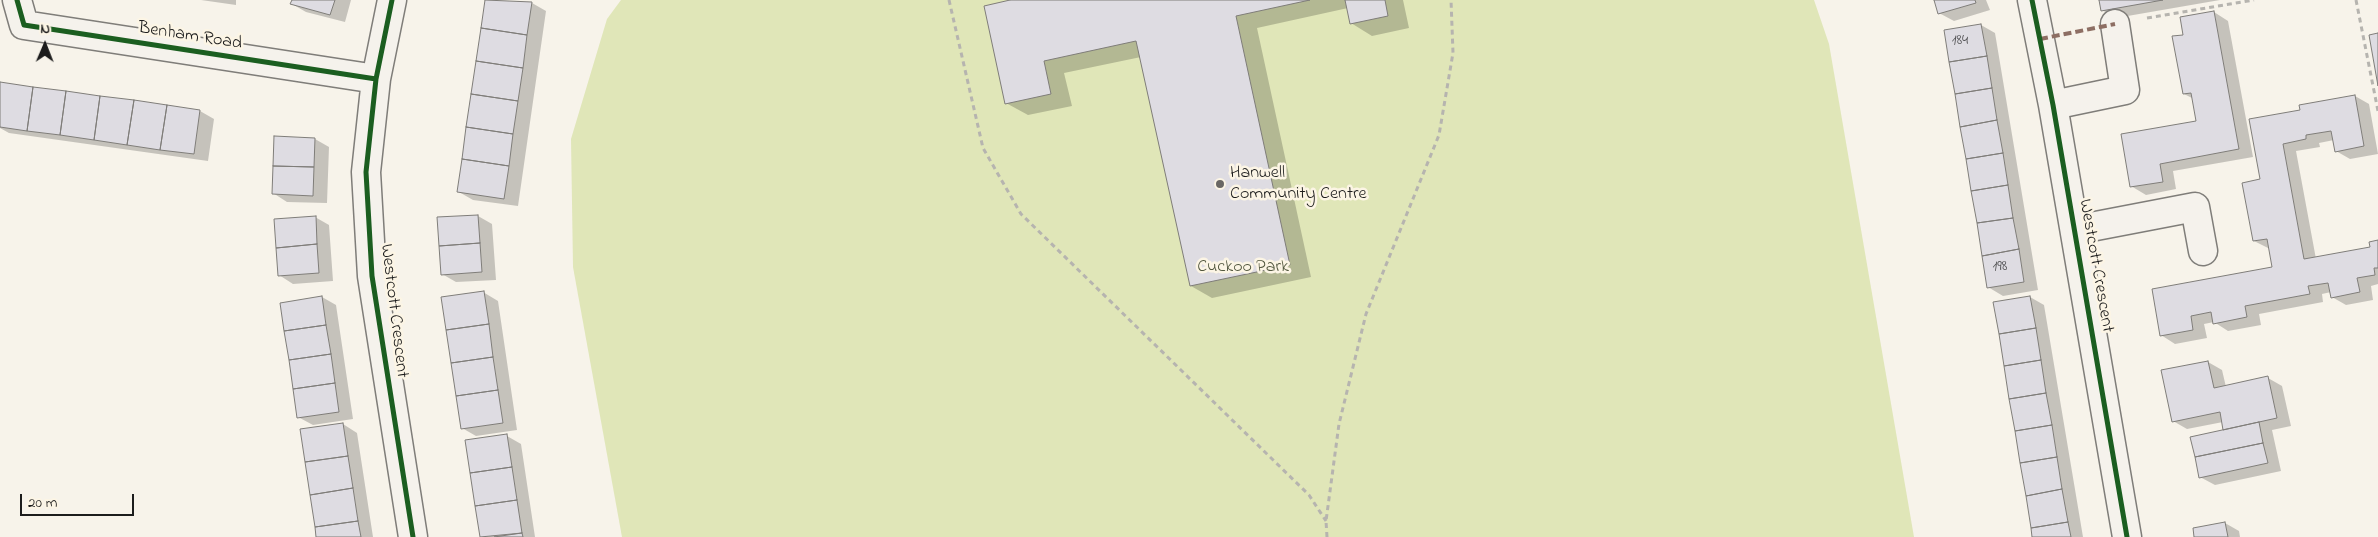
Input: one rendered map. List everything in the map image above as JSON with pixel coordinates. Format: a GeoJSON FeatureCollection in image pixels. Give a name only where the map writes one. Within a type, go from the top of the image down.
{"type":"FeatureCollection","features":[{"type":"Feature","properties":{"kind":"street","name":"Benham Road"},"geometry":{"type":"LineString","coordinates":[[17,0],[24,25],[376,79]]}},
{"type":"Feature","properties":{"kind":"street","name":"Westcott Crescent"},"geometry":{"type":"LineString","coordinates":[[392,0],[376,79],[366,172],[372,276],[412,537]]}},
{"type":"Feature","properties":{"kind":"street","name":"Westcott Crescent"},"geometry":{"type":"LineString","coordinates":[[2032,0],[2053,105],[2127,537]]}},
{"type":"Feature","properties":{"kind":"street"},"geometry":{"type":"LineString","coordinates":[[2053,105],[2125,90],[2114,24]]}},
{"type":"Feature","properties":{"kind":"street"},"geometry":{"type":"LineString","coordinates":[[2074,230],[2195,207],[2203,251]]}},
{"type":"Feature","properties":{"kind":"path"},"geometry":{"type":"LineString","coordinates":[[949,0],[984,148],[1021,214],[1309,494],[1326,521]]}},
{"type":"Feature","properties":{"kind":"path"},"geometry":{"type":"LineString","coordinates":[[1327,537],[1326,521],[1339,424],[1366,314],[1439,135],[1453,53],[1450,0]]}},
{"type":"Feature","properties":{"kind":"path"},"geometry":{"type":"LineString","coordinates":[[2114,24],[2254,0]]}},
{"type":"Feature","properties":{"kind":"path"},"geometry":{"type":"LineString","coordinates":[[2356,0],[2378,111]]}},
{"type":"Feature","properties":{"kind":"green space","name":"Cuckoo Park"},"geometry":{"type":"Polygon","coordinates":[[[621,0],[1814,0],[1829,44],[1914,537],[622,537],[573,267],[571,139],[607,19],[621,0]]]}},
{"type":"Feature","properties":{"kind":"building"},"geometry":{"type":"Polygon","coordinates":[[[292,0],[335,0],[330,15],[290,4],[292,0]]]}},
{"type":"Feature","properties":{"kind":"building"},"geometry":{"type":"Polygon","coordinates":[[[485,0],[532,2],[527,35],[481,28],[485,0]]]}},
{"type":"Feature","properties":{"kind":"building","name":"Hanwell Community Centre"},"geometry":{"type":"Polygon","coordinates":[[[1010,0],[1310,0],[1236,16],[1290,265],[1190,286],[1136,41],[1044,61],[1051,94],[1005,104],[984,6],[1010,0]]]}},
{"type":"Feature","properties":{"kind":"building"},"geometry":{"type":"Polygon","coordinates":[[[1345,0],[1385,0],[1388,16],[1350,24],[1345,0]]]}},
{"type":"Feature","properties":{"kind":"building"},"geometry":{"type":"Polygon","coordinates":[[[1934,0],[1975,0],[1976,3],[1938,14],[1934,0]]]}},
{"type":"Feature","properties":{"kind":"building"},"geometry":{"type":"Polygon","coordinates":[[[2099,0],[2163,0],[2101,11],[2099,0]]]}},
{"type":"Feature","properties":{"kind":"building"},"geometry":{"type":"Polygon","coordinates":[[[2214,11],[2239,149],[2160,164],[2163,182],[2130,187],[2121,134],[2196,121],[2191,93],[2183,94],[2172,36],[2183,35],[2180,17],[2214,11]]]}},
{"type":"Feature","properties":{"kind":"building"},"geometry":{"type":"Polygon","coordinates":[[[1981,24],[1987,56],[1949,62],[1944,30],[1981,24]]]}},
{"type":"Feature","properties":{"kind":"building"},"geometry":{"type":"Polygon","coordinates":[[[481,28],[527,35],[523,68],[476,61],[481,28]]]}},
{"type":"Feature","properties":{"kind":"building"},"geometry":{"type":"Polygon","coordinates":[[[2378,33],[2378,86],[2369,35],[2378,33]]]}},
{"type":"Feature","properties":{"kind":"building"},"geometry":{"type":"Polygon","coordinates":[[[1987,56],[1992,88],[1955,94],[1949,62],[1987,56]]]}},
{"type":"Feature","properties":{"kind":"building"},"geometry":{"type":"Polygon","coordinates":[[[476,61],[523,68],[518,101],[471,94],[476,61]]]}},
{"type":"Feature","properties":{"kind":"building"},"geometry":{"type":"Polygon","coordinates":[[[0,82],[33,87],[27,131],[0,127],[0,82]]]}},
{"type":"Feature","properties":{"kind":"building"},"geometry":{"type":"Polygon","coordinates":[[[33,87],[66,91],[60,135],[27,131],[33,87]]]}},
{"type":"Feature","properties":{"kind":"building"},"geometry":{"type":"Polygon","coordinates":[[[1992,88],[1997,120],[1960,127],[1955,94],[1992,88]]]}},
{"type":"Feature","properties":{"kind":"building"},"geometry":{"type":"Polygon","coordinates":[[[66,91],[100,96],[94,140],[60,135],[66,91]]]}},
{"type":"Feature","properties":{"kind":"building"},"geometry":{"type":"Polygon","coordinates":[[[471,94],[518,101],[513,134],[466,127],[471,94]]]}},
{"type":"Feature","properties":{"kind":"building"},"geometry":{"type":"Polygon","coordinates":[[[2355,95],[2364,146],[2335,152],[2331,131],[2306,135],[2306,139],[2283,144],[2304,259],[2370,247],[2369,242],[2378,240],[2378,268],[2374,268],[2375,275],[2357,278],[2360,292],[2331,298],[2328,283],[2308,286],[2310,294],[2245,306],[2247,317],[2213,324],[2211,312],[2191,316],[2193,330],[2160,336],[2152,289],[2272,267],[2267,239],[2253,241],[2242,183],[2260,179],[2249,119],[2300,110],[2299,105],[2355,95]]]}},
{"type":"Feature","properties":{"kind":"building"},"geometry":{"type":"Polygon","coordinates":[[[100,96],[134,100],[127,145],[94,140],[100,96]]]}},
{"type":"Feature","properties":{"kind":"building"},"geometry":{"type":"Polygon","coordinates":[[[134,100],[167,105],[160,150],[127,145],[134,100]]]}},
{"type":"Feature","properties":{"kind":"building"},"geometry":{"type":"Polygon","coordinates":[[[167,105],[200,110],[194,154],[160,150],[167,105]]]}},
{"type":"Feature","properties":{"kind":"building"},"geometry":{"type":"Polygon","coordinates":[[[1997,120],[2003,153],[1966,159],[1960,127],[1997,120]]]}},
{"type":"Feature","properties":{"kind":"building"},"geometry":{"type":"Polygon","coordinates":[[[466,127],[513,134],[509,166],[462,159],[466,127]]]}},
{"type":"Feature","properties":{"kind":"building"},"geometry":{"type":"Polygon","coordinates":[[[274,136],[315,138],[314,167],[273,166],[274,136]]]}},
{"type":"Feature","properties":{"kind":"building"},"geometry":{"type":"Polygon","coordinates":[[[2003,153],[2008,185],[1971,191],[1966,159],[2003,153]]]}},
{"type":"Feature","properties":{"kind":"building"},"geometry":{"type":"Polygon","coordinates":[[[462,159],[509,166],[504,199],[457,192],[462,159]]]}},
{"type":"Feature","properties":{"kind":"building"},"geometry":{"type":"Polygon","coordinates":[[[273,166],[314,167],[313,196],[272,194],[273,166]]]}},
{"type":"Feature","properties":{"kind":"building"},"geometry":{"type":"Polygon","coordinates":[[[2008,185],[2013,218],[1977,223],[1971,191],[2008,185]]]}},
{"type":"Feature","properties":{"kind":"building"},"geometry":{"type":"Polygon","coordinates":[[[478,215],[480,243],[439,246],[437,217],[478,215]]]}},
{"type":"Feature","properties":{"kind":"building"},"geometry":{"type":"Polygon","coordinates":[[[316,216],[317,244],[276,248],[274,219],[316,216]]]}},
{"type":"Feature","properties":{"kind":"building"},"geometry":{"type":"Polygon","coordinates":[[[2013,218],[2019,249],[1982,256],[1977,223],[2013,218]]]}},
{"type":"Feature","properties":{"kind":"building"},"geometry":{"type":"Polygon","coordinates":[[[480,243],[482,272],[441,275],[439,246],[480,243]]]}},
{"type":"Feature","properties":{"kind":"building"},"geometry":{"type":"Polygon","coordinates":[[[317,244],[319,273],[278,276],[276,248],[317,244]]]}},
{"type":"Feature","properties":{"kind":"building"},"geometry":{"type":"Polygon","coordinates":[[[2019,249],[2024,282],[1987,288],[1982,256],[2019,249]]]}},
{"type":"Feature","properties":{"kind":"building"},"geometry":{"type":"Polygon","coordinates":[[[484,291],[489,324],[446,330],[441,297],[484,291]]]}},
{"type":"Feature","properties":{"kind":"building"},"geometry":{"type":"Polygon","coordinates":[[[322,296],[326,325],[284,331],[280,303],[322,296]]]}},
{"type":"Feature","properties":{"kind":"building"},"geometry":{"type":"Polygon","coordinates":[[[2030,296],[2036,328],[1999,334],[1993,302],[2030,296]]]}},
{"type":"Feature","properties":{"kind":"building"},"geometry":{"type":"Polygon","coordinates":[[[489,324],[493,357],[451,363],[446,330],[489,324]]]}},
{"type":"Feature","properties":{"kind":"building"},"geometry":{"type":"Polygon","coordinates":[[[326,325],[331,354],[289,360],[284,331],[326,325]]]}},
{"type":"Feature","properties":{"kind":"building"},"geometry":{"type":"Polygon","coordinates":[[[2036,328],[2041,360],[2004,366],[1999,334],[2036,328]]]}},
{"type":"Feature","properties":{"kind":"building"},"geometry":{"type":"Polygon","coordinates":[[[331,354],[335,383],[293,389],[289,360],[331,354]]]}},
{"type":"Feature","properties":{"kind":"building"},"geometry":{"type":"Polygon","coordinates":[[[493,357],[498,390],[456,396],[451,363],[493,357]]]}},
{"type":"Feature","properties":{"kind":"building"},"geometry":{"type":"Polygon","coordinates":[[[2041,360],[2046,393],[2009,399],[2004,366],[2041,360]]]}},
{"type":"Feature","properties":{"kind":"building"},"geometry":{"type":"Polygon","coordinates":[[[2208,361],[2214,388],[2268,376],[2277,418],[2223,430],[2220,412],[2172,422],[2161,370],[2208,361]]]}},
{"type":"Feature","properties":{"kind":"building"},"geometry":{"type":"Polygon","coordinates":[[[335,383],[339,412],[297,418],[293,389],[335,383]]]}},
{"type":"Feature","properties":{"kind":"building"},"geometry":{"type":"Polygon","coordinates":[[[498,390],[503,423],[461,429],[456,396],[498,390]]]}},
{"type":"Feature","properties":{"kind":"building"},"geometry":{"type":"Polygon","coordinates":[[[2046,393],[2052,425],[2015,431],[2009,399],[2046,393]]]}},
{"type":"Feature","properties":{"kind":"building"},"geometry":{"type":"Polygon","coordinates":[[[2259,422],[2263,443],[2195,457],[2190,437],[2259,422]]]}},
{"type":"Feature","properties":{"kind":"building"},"geometry":{"type":"Polygon","coordinates":[[[343,423],[348,456],[305,462],[300,429],[343,423]]]}},
{"type":"Feature","properties":{"kind":"building"},"geometry":{"type":"Polygon","coordinates":[[[2052,425],[2057,457],[2020,463],[2015,431],[2052,425]]]}},
{"type":"Feature","properties":{"kind":"building"},"geometry":{"type":"Polygon","coordinates":[[[507,434],[512,467],[470,473],[465,440],[507,434]]]}},
{"type":"Feature","properties":{"kind":"building"},"geometry":{"type":"Polygon","coordinates":[[[2263,443],[2268,463],[2199,478],[2195,457],[2263,443]]]}},
{"type":"Feature","properties":{"kind":"building"},"geometry":{"type":"Polygon","coordinates":[[[348,456],[353,488],[310,495],[305,462],[348,456]]]}},
{"type":"Feature","properties":{"kind":"building"},"geometry":{"type":"Polygon","coordinates":[[[2057,457],[2062,489],[2026,496],[2020,463],[2057,457]]]}},
{"type":"Feature","properties":{"kind":"building"},"geometry":{"type":"Polygon","coordinates":[[[512,467],[517,500],[475,506],[470,473],[512,467]]]}},
{"type":"Feature","properties":{"kind":"building"},"geometry":{"type":"Polygon","coordinates":[[[353,488],[358,521],[315,527],[310,495],[353,488]]]}},
{"type":"Feature","properties":{"kind":"building"},"geometry":{"type":"Polygon","coordinates":[[[2062,489],[2068,522],[2031,528],[2026,496],[2062,489]]]}},
{"type":"Feature","properties":{"kind":"building"},"geometry":{"type":"Polygon","coordinates":[[[517,500],[522,533],[480,537],[475,506],[517,500]]]}},
{"type":"Feature","properties":{"kind":"building"},"geometry":{"type":"Polygon","coordinates":[[[358,521],[361,537],[316,537],[315,527],[358,521]]]}},
{"type":"Feature","properties":{"kind":"building"},"geometry":{"type":"Polygon","coordinates":[[[2068,522],[2071,537],[2032,537],[2031,528],[2068,522]]]}},
{"type":"Feature","properties":{"kind":"building"},"geometry":{"type":"Polygon","coordinates":[[[2225,522],[2228,537],[2194,537],[2193,528],[2225,522]]]}},
{"type":"Feature","properties":{"kind":"building"},"geometry":{"type":"Polygon","coordinates":[[[522,533],[523,537],[494,537],[522,533]]]}},
{"type":"Feature","properties":{"kind":"marked path"},"geometry":{"type":"LineString","coordinates":[[2040,39],[2115,24]]}},
{"type":"Feature","properties":{"kind":"cycle path"},"geometry":{"type":"LineString","coordinates":[[17,0],[24,25],[376,79]]}},
{"type":"Feature","properties":{"kind":"cycle path"},"geometry":{"type":"LineString","coordinates":[[392,0],[376,79],[366,172],[372,276],[413,537]]}},
{"type":"Feature","properties":{"kind":"cycle path"},"geometry":{"type":"LineString","coordinates":[[2032,0],[2053,105],[2127,537]]}},
{"type":"Feature","properties":{"kind":"place","name":"Hanwell Community Centre"},"geometry":{"type":"Point","coordinates":[1220,184]}}]}
